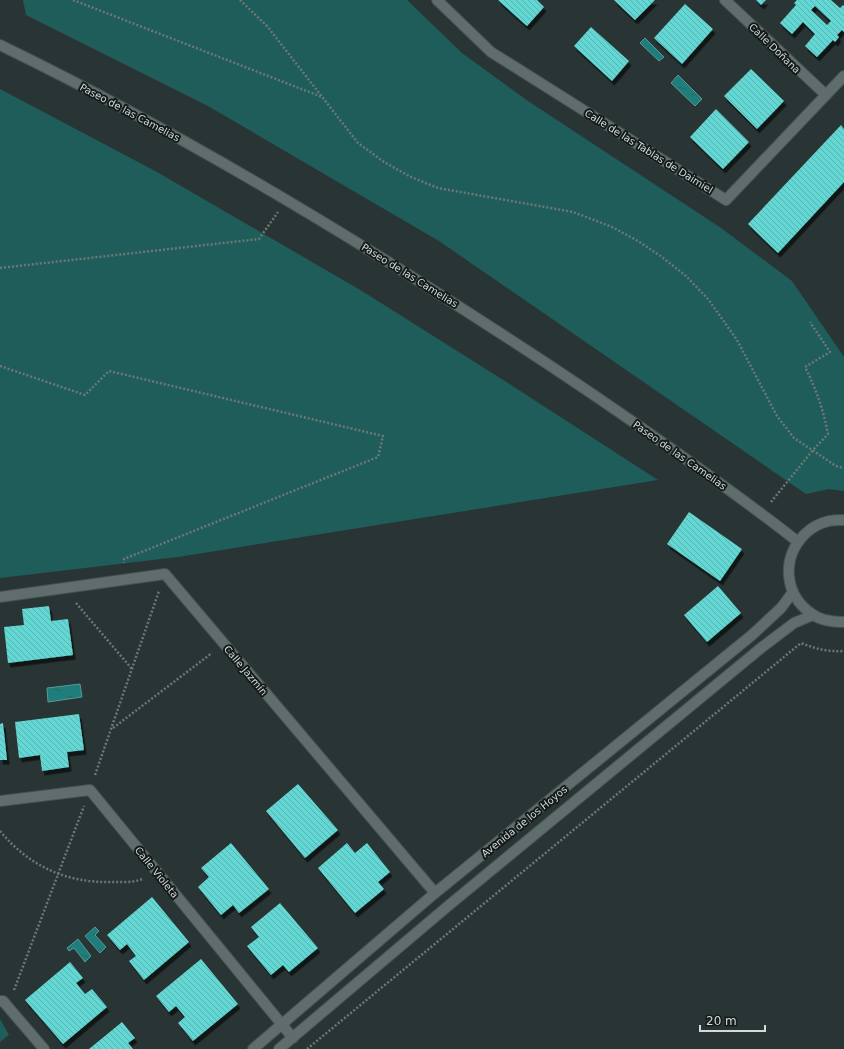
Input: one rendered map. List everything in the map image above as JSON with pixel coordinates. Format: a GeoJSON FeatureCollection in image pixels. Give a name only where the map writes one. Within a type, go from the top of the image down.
{"type":"FeatureCollection","features":[{"type":"Feature","properties":{"kind":"street","name":"Calle de las Tablas de Daimiel"},"geometry":{"type":"LineString","coordinates":[[437,0],[491,52],[726,200],[844,76]]}},
{"type":"Feature","properties":{"kind":"street","name":"Calle Doñana"},"geometry":{"type":"LineString","coordinates":[[724,0],[826,95]]}},
{"type":"Feature","properties":{"kind":"street","name":"Paseo de las Camelias"},"geometry":{"type":"LineString","coordinates":[[0,45],[153,124],[286,200],[406,272],[580,385],[762,513],[798,542]]}},
{"type":"Feature","properties":{"kind":"street"},"geometry":{"type":"LineString","coordinates":[[844,520],[828,521],[811,528],[798,542],[790,558],[789,575],[793,592],[801,605],[813,615],[828,621],[844,622]]}},
{"type":"Feature","properties":{"kind":"street","name":"Calle Jazmín"},"geometry":{"type":"LineString","coordinates":[[0,597],[166,574],[435,893]]}},
{"type":"Feature","properties":{"kind":"street","name":"Avenida de los Hoyos"},"geometry":{"type":"LineString","coordinates":[[253,1049],[435,893],[752,635],[781,608],[793,592]]}},
{"type":"Feature","properties":{"kind":"street","name":"Avenida de los Hoyos"},"geometry":{"type":"LineString","coordinates":[[279,1049],[448,906],[761,648],[794,623],[813,615]]}},
{"type":"Feature","properties":{"kind":"street","name":"Calle Violeta"},"geometry":{"type":"LineString","coordinates":[[0,801],[90,790],[293,1038]]}},
{"type":"Feature","properties":{"kind":"street"},"geometry":{"type":"LineString","coordinates":[[0,1001],[3,1001],[44,1049]]}},
{"type":"Feature","properties":{"kind":"path"},"geometry":{"type":"LineString","coordinates":[[73,0],[322,97]]}},
{"type":"Feature","properties":{"kind":"path"},"geometry":{"type":"LineString","coordinates":[[240,0],[267,26],[358,143],[384,162],[411,177],[438,188],[574,212],[612,227],[638,241],[662,257],[686,276],[708,299],[737,340],[777,416],[794,438],[836,466],[844,468]]}},
{"type":"Feature","properties":{"kind":"path"},"geometry":{"type":"LineString","coordinates":[[0,268],[259,240],[286,200]]}},
{"type":"Feature","properties":{"kind":"path"},"geometry":{"type":"LineString","coordinates":[[762,513],[813,450],[828,434],[824,413],[817,392],[805,367],[830,352],[810,322]]}},
{"type":"Feature","properties":{"kind":"path"},"geometry":{"type":"LineString","coordinates":[[0,366],[85,395],[109,371],[382,436],[378,457],[124,559],[127,580]]}},
{"type":"Feature","properties":{"kind":"path"},"geometry":{"type":"LineString","coordinates":[[64,588],[132,670]]}},
{"type":"Feature","properties":{"kind":"path"},"geometry":{"type":"LineString","coordinates":[[307,1049],[801,643],[817,649],[835,651],[844,650]]}},
{"type":"Feature","properties":{"kind":"path"},"geometry":{"type":"LineString","coordinates":[[112,729],[224,644]]}},
{"type":"Feature","properties":{"kind":"path"},"geometry":{"type":"LineString","coordinates":[[0,831],[19,852],[44,868],[71,879],[96,882],[125,882],[140,880],[156,871]]}},
{"type":"Feature","properties":{"kind":"shaded area"},"geometry":{"type":"Polygon","coordinates":[[[23,0],[407,0],[462,53],[528,101],[721,228],[792,281],[844,357],[844,491],[829,489],[806,494],[439,241],[208,106],[26,15],[23,0]]]}},
{"type":"Feature","properties":{"kind":"shaded area"},"geometry":{"type":"Polygon","coordinates":[[[0,89],[157,172],[362,291],[658,480],[178,557],[0,578],[0,89]]]}},
{"type":"Feature","properties":{"kind":"shaded area"},"geometry":{"type":"Polygon","coordinates":[[[0,1019],[9,1035],[0,1042],[0,1019]]]}},
{"type":"Feature","properties":{"kind":"water"},"geometry":{"type":"Polygon","coordinates":[[[645,38],[664,57],[659,61],[640,43],[645,38]]]}},
{"type":"Feature","properties":{"kind":"water"},"geometry":{"type":"Polygon","coordinates":[[[678,75],[702,99],[695,106],[671,83],[678,75]]]}},
{"type":"Feature","properties":{"kind":"water"},"geometry":{"type":"Polygon","coordinates":[[[80,684],[82,697],[48,702],[47,688],[80,684]]]}},
{"type":"Feature","properties":{"kind":"water"},"geometry":{"type":"Polygon","coordinates":[[[95,927],[99,931],[95,935],[106,947],[100,953],[85,936],[95,927]]]}},
{"type":"Feature","properties":{"kind":"water"},"geometry":{"type":"Polygon","coordinates":[[[78,939],[91,956],[85,962],[74,948],[69,951],[67,948],[78,939]]]}},
{"type":"Feature","properties":{"kind":"building"},"geometry":{"type":"Polygon","coordinates":[[[498,0],[537,0],[544,7],[527,26],[498,0]]]}},
{"type":"Feature","properties":{"kind":"building"},"geometry":{"type":"Polygon","coordinates":[[[614,0],[655,0],[635,20],[614,0]]]}},
{"type":"Feature","properties":{"kind":"building"},"geometry":{"type":"Polygon","coordinates":[[[756,0],[766,0],[761,5],[756,0]]]}},
{"type":"Feature","properties":{"kind":"building"},"geometry":{"type":"Polygon","coordinates":[[[797,0],[831,0],[840,8],[843,5],[844,6],[844,32],[842,30],[837,35],[839,37],[835,42],[833,40],[817,57],[805,46],[815,34],[803,22],[792,34],[780,23],[796,5],[794,3],[797,0]],[[815,6],[811,10],[827,25],[831,21],[815,6]]]}},
{"type":"Feature","properties":{"kind":"building"},"geometry":{"type":"Polygon","coordinates":[[[685,4],[713,29],[682,64],[654,38],[685,4]]]}},
{"type":"Feature","properties":{"kind":"building"},"geometry":{"type":"Polygon","coordinates":[[[591,27],[629,61],[612,81],[574,46],[591,27]]]}},
{"type":"Feature","properties":{"kind":"building"},"geometry":{"type":"Polygon","coordinates":[[[751,69],[784,101],[757,129],[724,96],[751,69]]]}},
{"type":"Feature","properties":{"kind":"building"},"geometry":{"type":"Polygon","coordinates":[[[716,109],[749,142],[723,169],[690,137],[716,109]]]}},
{"type":"Feature","properties":{"kind":"building"},"geometry":{"type":"Polygon","coordinates":[[[841,125],[844,129],[844,182],[778,253],[748,224],[841,125]]]}},
{"type":"Feature","properties":{"kind":"building"},"geometry":{"type":"Polygon","coordinates":[[[689,512],[742,549],[720,581],[667,544],[689,512]]]}},
{"type":"Feature","properties":{"kind":"building"},"geometry":{"type":"Polygon","coordinates":[[[718,586],[741,613],[707,642],[684,615],[718,586]]]}},
{"type":"Feature","properties":{"kind":"building"},"geometry":{"type":"Polygon","coordinates":[[[49,606],[51,621],[68,619],[73,655],[8,663],[4,627],[24,625],[22,609],[49,606]]]}},
{"type":"Feature","properties":{"kind":"building"},"geometry":{"type":"Polygon","coordinates":[[[79,714],[84,750],[67,752],[69,767],[42,771],[40,755],[19,758],[15,722],[79,714]]]}},
{"type":"Feature","properties":{"kind":"building"},"geometry":{"type":"Polygon","coordinates":[[[3,723],[7,760],[0,760],[0,724],[3,723]]]}},
{"type":"Feature","properties":{"kind":"building"},"geometry":{"type":"Polygon","coordinates":[[[298,784],[338,830],[305,858],[266,811],[298,784]]]}},
{"type":"Feature","properties":{"kind":"building"},"geometry":{"type":"Polygon","coordinates":[[[231,843],[269,889],[239,913],[233,905],[221,915],[198,887],[209,877],[201,868],[231,843]]]}},
{"type":"Feature","properties":{"kind":"building"},"geometry":{"type":"Polygon","coordinates":[[[347,843],[355,853],[367,843],[390,872],[378,882],[384,889],[355,913],[318,868],[347,843]]]}},
{"type":"Feature","properties":{"kind":"building"},"geometry":{"type":"Polygon","coordinates":[[[152,897],[189,942],[144,980],[129,961],[136,956],[127,944],[120,950],[107,935],[152,897]]]}},
{"type":"Feature","properties":{"kind":"building"},"geometry":{"type":"Polygon","coordinates":[[[280,903],[318,948],[289,972],[283,965],[271,975],[247,946],[259,937],[251,927],[280,903]]]}},
{"type":"Feature","properties":{"kind":"building"},"geometry":{"type":"Polygon","coordinates":[[[201,959],[238,1004],[193,1041],[178,1023],[185,1017],[176,1006],[169,1012],[156,996],[201,959]]]}},
{"type":"Feature","properties":{"kind":"building"},"geometry":{"type":"Polygon","coordinates":[[[70,962],[83,978],[76,983],[85,994],[92,989],[107,1007],[63,1044],[25,1000],[70,962]]]}},
{"type":"Feature","properties":{"kind":"building"},"geometry":{"type":"Polygon","coordinates":[[[122,1022],[135,1038],[128,1043],[133,1049],[89,1049],[122,1022]]]}}]}
